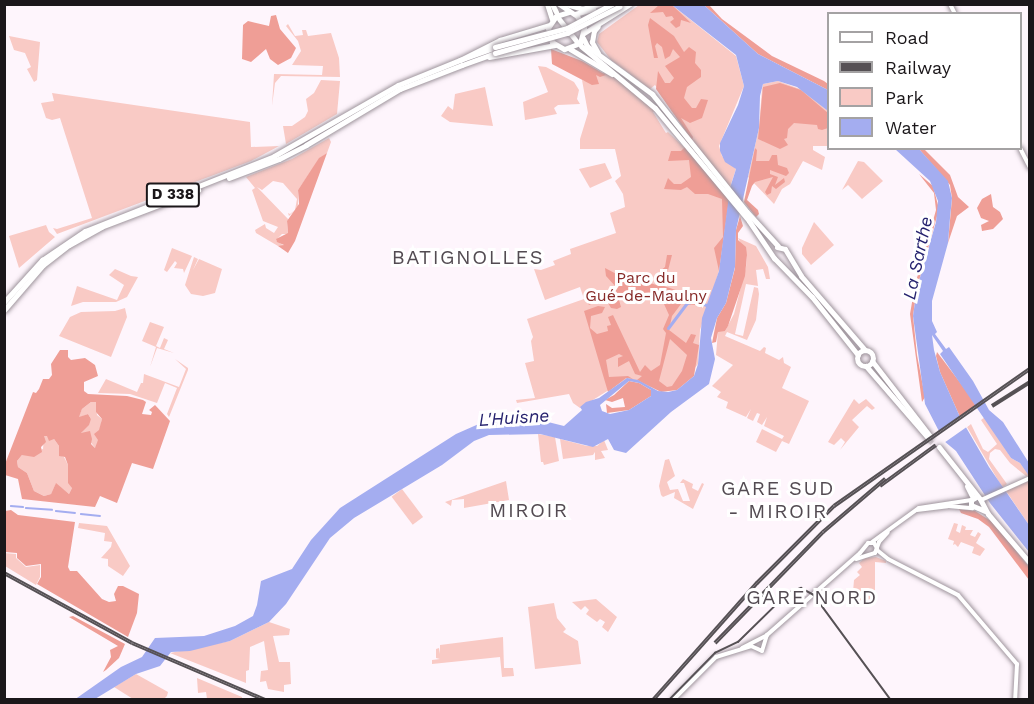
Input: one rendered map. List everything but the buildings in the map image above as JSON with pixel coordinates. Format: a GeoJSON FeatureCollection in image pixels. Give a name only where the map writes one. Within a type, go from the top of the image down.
{"type":"FeatureCollection","features":[{"type":"Feature","properties":{"kind":"main road"},"geometry":{"type":"LineString","coordinates":[[550,4],[556,12]]}},
{"type":"Feature","properties":{"kind":"main road"},"geometry":{"type":"LineString","coordinates":[[550,4],[549,36],[555,45]]}},
{"type":"Feature","properties":{"kind":"main road"},"geometry":{"type":"LineString","coordinates":[[559,4],[583,22],[587,46],[598,53]]}},
{"type":"Feature","properties":{"kind":"main road"},"geometry":{"type":"LineString","coordinates":[[566,4],[582,9],[600,4]]}},
{"type":"Feature","properties":{"kind":"main road"},"geometry":{"type":"LineString","coordinates":[[463,63],[500,40],[551,22],[560,13],[572,13],[600,4]]}},
{"type":"Feature","properties":{"kind":"main road","name":"D 338"},"geometry":{"type":"LineString","coordinates":[[4,310],[43,265],[69,245],[101,227],[279,159],[400,89],[495,50],[567,28],[612,4]]}},
{"type":"Feature","properties":{"kind":"main road"},"geometry":{"type":"LineString","coordinates":[[570,49],[577,45],[584,36],[630,4]]}},
{"type":"Feature","properties":{"kind":"main road","name":"D 338"},"geometry":{"type":"LineString","coordinates":[[495,50],[568,33],[621,5]]}},
{"type":"Feature","properties":{"kind":"main road"},"geometry":{"type":"LineString","coordinates":[[559,19],[576,41]]}},
{"type":"Feature","properties":{"kind":"main road"},"geometry":{"type":"LineString","coordinates":[[602,23],[594,31],[592,38],[598,53],[608,66]]}},
{"type":"Feature","properties":{"kind":"main road"},"geometry":{"type":"LineString","coordinates":[[463,63],[508,52],[555,45],[570,49],[608,66]]}},
{"type":"Feature","properties":{"kind":"main road"},"geometry":{"type":"LineString","coordinates":[[581,46],[656,99],[779,261],[812,297],[858,356],[859,363],[866,366],[930,438],[872,361],[871,353],[865,350],[802,278],[784,248],[778,246],[746,215]]}},
{"type":"Feature","properties":{"kind":"main road","name":"D 338"},"geometry":{"type":"LineString","coordinates":[[4,302],[42,260],[84,231],[283,152],[398,85],[463,63]]}},
{"type":"Feature","properties":{"kind":"main road"},"geometry":{"type":"LineString","coordinates":[[616,72],[655,108],[718,180]]}},
{"type":"Feature","properties":{"kind":"main road"},"geometry":{"type":"LineString","coordinates":[[1021,150],[1029,168]]}},
{"type":"Feature","properties":{"kind":"main road"},"geometry":{"type":"LineString","coordinates":[[773,253],[778,246]]}},
{"type":"Feature","properties":{"kind":"main road"},"geometry":{"type":"LineString","coordinates":[[779,261],[784,260],[787,254]]}},
{"type":"Feature","properties":{"kind":"main road"},"geometry":{"type":"LineString","coordinates":[[858,356],[865,350]]}},
{"type":"Feature","properties":{"kind":"main road"},"geometry":{"type":"LineString","coordinates":[[866,366],[872,361]]}},
{"type":"Feature","properties":{"kind":"main road"},"geometry":{"type":"LineString","coordinates":[[938,448],[977,502],[1029,563]]}},
{"type":"Feature","properties":{"kind":"main road"},"geometry":{"type":"LineString","coordinates":[[917,510],[977,502],[1029,478]]}},
{"type":"Feature","properties":{"kind":"main road"},"geometry":{"type":"LineString","coordinates":[[673,699],[714,658],[758,643],[865,549],[867,544],[917,510],[929,505],[977,502]]}},
{"type":"Feature","properties":{"kind":"main road"},"geometry":{"type":"LineString","coordinates":[[852,560],[876,550],[879,542],[895,525]]}},
{"type":"Feature","properties":{"kind":"main road"},"geometry":{"type":"LineString","coordinates":[[872,542],[876,550],[890,560],[954,591],[1018,667],[1016,699]]}},
{"type":"Feature","properties":{"kind":"main road"},"geometry":{"type":"LineString","coordinates":[[865,549],[868,554]]}},
{"type":"Feature","properties":{"kind":"green space"},"geometry":{"type":"Polygon","coordinates":[[[639,5],[672,5],[736,56],[744,86],[719,146],[722,156],[736,169],[730,187],[690,138],[655,85],[650,89],[611,60],[597,42],[599,34],[639,5]]]}},
{"type":"Feature","properties":{"kind":"green space"},"geometry":{"type":"Polygon","coordinates":[[[659,5],[672,5],[691,23],[681,20],[680,26],[676,28],[670,22],[674,19],[672,16],[666,17],[663,12],[650,13],[659,5]]]}},
{"type":"Feature","properties":{"kind":"green space"},"geometry":{"type":"Polygon","coordinates":[[[704,5],[709,5],[722,19],[772,56],[824,81],[827,83],[827,89],[758,54],[704,5]]]}},
{"type":"Feature","properties":{"kind":"green space"},"geometry":{"type":"Polygon","coordinates":[[[276,15],[280,29],[296,48],[291,58],[278,65],[270,59],[266,49],[251,62],[242,59],[243,25],[248,21],[269,26],[271,16],[276,15]]]}},
{"type":"Feature","properties":{"kind":"green space"},"geometry":{"type":"Polygon","coordinates":[[[650,18],[674,36],[684,52],[689,47],[696,52],[695,63],[701,70],[701,77],[687,87],[684,98],[692,108],[696,108],[701,99],[708,100],[702,118],[690,123],[681,118],[693,137],[692,140],[656,89],[658,71],[665,83],[670,83],[674,78],[665,66],[680,57],[673,49],[670,56],[665,59],[662,47],[657,43],[655,46],[658,58],[654,58],[648,25],[650,18]]]}},
{"type":"Feature","properties":{"kind":"green space"},"geometry":{"type":"Polygon","coordinates":[[[288,24],[295,36],[303,35],[302,30],[306,30],[308,36],[331,33],[339,58],[340,77],[281,76],[275,83],[272,106],[274,74],[322,75],[323,66],[292,65],[301,51],[298,41],[286,26],[288,24]]]}},
{"type":"Feature","properties":{"kind":"green space"},"geometry":{"type":"Polygon","coordinates":[[[9,36],[40,42],[37,80],[34,82],[27,69],[31,67],[25,53],[14,50],[9,36]]]}},
{"type":"Feature","properties":{"kind":"green space"},"geometry":{"type":"Polygon","coordinates":[[[551,49],[582,61],[606,75],[600,77],[596,75],[599,84],[592,85],[552,64],[551,49]]]}},
{"type":"Feature","properties":{"kind":"green space"},"geometry":{"type":"Polygon","coordinates":[[[538,66],[546,67],[574,82],[579,90],[577,99],[580,104],[558,105],[554,108],[557,114],[525,120],[523,102],[548,92],[538,66]]]}},
{"type":"Feature","properties":{"kind":"green space","name":"Parc du Gué-de-Maulny"},"geometry":{"type":"Polygon","coordinates":[[[606,72],[630,87],[655,111],[653,112],[666,133],[668,132],[688,151],[729,200],[719,271],[700,330],[698,364],[677,390],[651,387],[628,378],[580,408],[573,403],[569,394],[517,403],[516,400],[535,398],[525,363],[534,361],[531,341],[533,337],[527,319],[584,299],[580,287],[545,300],[534,269],[541,270],[555,265],[553,261],[571,254],[570,249],[616,233],[610,213],[625,207],[623,194],[615,181],[621,176],[615,149],[580,149],[580,139],[588,113],[582,80],[589,82],[596,78],[596,75],[606,72]]]}},
{"type":"Feature","properties":{"kind":"green space"},"geometry":{"type":"Polygon","coordinates":[[[321,80],[340,81],[337,114],[286,144],[283,126],[292,126],[305,117],[308,111],[306,99],[314,93],[321,80]]]}},
{"type":"Feature","properties":{"kind":"green space"},"geometry":{"type":"Polygon","coordinates":[[[778,81],[803,90],[827,110],[827,146],[813,146],[813,150],[825,157],[822,170],[803,161],[790,184],[782,189],[774,204],[748,177],[759,128],[763,84],[778,81]]]}},
{"type":"Feature","properties":{"kind":"green space"},"geometry":{"type":"Polygon","coordinates":[[[780,83],[801,90],[827,112],[827,128],[822,130],[818,129],[817,125],[794,123],[788,129],[787,138],[784,139],[788,145],[780,149],[758,139],[763,87],[780,83]]]}},
{"type":"Feature","properties":{"kind":"green space"},"geometry":{"type":"Polygon","coordinates":[[[485,87],[493,126],[450,122],[441,116],[448,106],[453,110],[455,94],[485,87]]]}},
{"type":"Feature","properties":{"kind":"green space"},"geometry":{"type":"Polygon","coordinates":[[[52,93],[250,122],[251,147],[279,146],[251,161],[57,234],[53,228],[57,229],[92,218],[60,118],[52,120],[46,118],[41,103],[54,101],[52,93]]]}},
{"type":"Feature","properties":{"kind":"green space"},"geometry":{"type":"Polygon","coordinates":[[[329,138],[331,142],[327,153],[320,158],[298,190],[298,207],[295,210],[297,199],[283,183],[273,181],[262,190],[257,187],[289,220],[287,221],[288,234],[282,234],[276,240],[284,246],[278,246],[256,233],[255,230],[265,224],[266,228],[274,233],[278,227],[263,221],[252,190],[255,188],[246,177],[292,159],[329,138]]]}},
{"type":"Feature","properties":{"kind":"green space"},"geometry":{"type":"Polygon","coordinates":[[[685,147],[729,200],[719,271],[714,248],[723,237],[722,199],[708,194],[695,194],[687,187],[681,190],[664,189],[668,178],[674,184],[681,184],[691,177],[689,160],[668,161],[671,151],[681,151],[685,147]]]}},
{"type":"Feature","properties":{"kind":"green space"},"geometry":{"type":"Polygon","coordinates":[[[755,148],[757,150],[756,161],[769,161],[772,155],[777,155],[778,165],[787,168],[789,173],[786,176],[770,170],[770,174],[778,177],[775,185],[784,178],[785,182],[776,189],[772,186],[771,193],[767,195],[765,192],[773,177],[755,182],[752,186],[747,200],[758,210],[759,214],[756,217],[744,202],[755,148]]]}},
{"type":"Feature","properties":{"kind":"green space"},"geometry":{"type":"Polygon","coordinates":[[[920,150],[925,150],[950,175],[958,197],[969,207],[957,216],[948,243],[952,198],[950,185],[920,150]]]}},
{"type":"Feature","properties":{"kind":"green space"},"geometry":{"type":"Polygon","coordinates":[[[327,153],[295,241],[288,253],[278,246],[284,245],[276,239],[288,233],[287,221],[299,204],[298,190],[319,158],[327,153]]]}},
{"type":"Feature","properties":{"kind":"green space"},"geometry":{"type":"Polygon","coordinates":[[[858,161],[864,162],[883,181],[862,199],[848,185],[842,190],[858,161]]]}},
{"type":"Feature","properties":{"kind":"green space"},"geometry":{"type":"Polygon","coordinates":[[[605,163],[612,178],[590,188],[579,169],[605,163]]]}},
{"type":"Feature","properties":{"kind":"green space"},"geometry":{"type":"Polygon","coordinates":[[[919,174],[933,186],[939,209],[917,288],[913,316],[925,397],[922,402],[910,314],[915,285],[936,210],[934,193],[919,174]]]}},
{"type":"Feature","properties":{"kind":"green space"},"geometry":{"type":"Polygon","coordinates":[[[991,194],[993,207],[1000,212],[1003,219],[993,229],[982,231],[981,225],[989,221],[981,218],[977,208],[982,199],[991,194]]]}},
{"type":"Feature","properties":{"kind":"green space"},"geometry":{"type":"Polygon","coordinates":[[[740,216],[743,226],[738,233],[738,240],[746,247],[745,276],[728,326],[725,331],[718,332],[716,342],[712,343],[717,318],[726,303],[735,268],[736,230],[740,216]]]}},
{"type":"Feature","properties":{"kind":"green space"},"geometry":{"type":"Polygon","coordinates":[[[814,222],[834,245],[811,265],[802,254],[802,248],[814,222]]]}},
{"type":"Feature","properties":{"kind":"green space"},"geometry":{"type":"Polygon","coordinates":[[[46,225],[55,237],[19,268],[9,236],[46,225]]]}},
{"type":"Feature","properties":{"kind":"green space"},"geometry":{"type":"Polygon","coordinates":[[[738,238],[756,246],[768,267],[770,279],[766,279],[763,269],[756,270],[758,286],[746,284],[735,334],[743,336],[754,287],[758,288],[759,294],[756,320],[747,340],[727,332],[725,336],[760,351],[764,347],[766,348],[765,353],[779,360],[783,357],[784,363],[791,367],[782,388],[809,401],[789,444],[782,441],[776,452],[756,442],[762,429],[782,439],[784,436],[764,426],[767,417],[762,425],[757,422],[760,414],[757,413],[753,421],[747,418],[751,409],[746,417],[726,408],[728,402],[717,397],[721,392],[712,386],[733,365],[716,355],[718,331],[725,331],[734,314],[746,267],[747,255],[738,238]]]}},
{"type":"Feature","properties":{"kind":"green space"},"geometry":{"type":"Polygon","coordinates":[[[172,248],[192,256],[184,273],[183,269],[174,268],[177,263],[175,261],[167,272],[164,270],[172,248]]]}},
{"type":"Feature","properties":{"kind":"green space"},"geometry":{"type":"Polygon","coordinates":[[[667,255],[672,255],[664,286],[699,298],[698,305],[681,304],[672,316],[669,330],[686,343],[691,334],[696,335],[693,343],[699,345],[694,376],[677,390],[661,392],[637,380],[642,376],[635,374],[629,361],[618,367],[618,358],[623,356],[619,354],[606,360],[609,377],[628,376],[633,379],[626,378],[608,392],[584,311],[598,306],[605,307],[602,313],[591,316],[590,328],[597,334],[608,331],[607,326],[611,325],[608,317],[613,315],[640,372],[645,365],[651,371],[660,365],[666,333],[663,329],[669,315],[664,304],[658,299],[658,295],[649,292],[622,297],[619,300],[621,307],[617,309],[611,308],[608,303],[600,300],[589,305],[586,300],[594,293],[604,294],[616,287],[606,276],[605,268],[626,279],[636,278],[659,286],[662,276],[660,271],[665,267],[667,255]],[[670,339],[659,381],[667,387],[672,386],[682,371],[687,355],[670,339]]]}},
{"type":"Feature","properties":{"kind":"green space"},"geometry":{"type":"Polygon","coordinates":[[[194,257],[198,259],[193,270],[199,259],[222,269],[215,293],[203,296],[191,294],[185,285],[194,257]]]}},
{"type":"Feature","properties":{"kind":"green space"},"geometry":{"type":"Polygon","coordinates":[[[115,269],[138,277],[127,297],[116,302],[83,302],[71,306],[77,286],[117,300],[124,285],[109,275],[115,269]]]}},
{"type":"Feature","properties":{"kind":"green space"},"geometry":{"type":"Polygon","coordinates":[[[125,308],[127,317],[111,357],[59,336],[70,317],[81,312],[115,311],[125,308]]]}},
{"type":"Feature","properties":{"kind":"green space"},"geometry":{"type":"Polygon","coordinates":[[[150,322],[164,327],[156,346],[160,348],[164,338],[168,340],[164,349],[174,353],[157,348],[150,367],[156,347],[142,341],[150,322]]]}},
{"type":"Feature","properties":{"kind":"green space"},"geometry":{"type":"Polygon","coordinates":[[[60,350],[68,350],[68,357],[71,360],[85,358],[95,365],[98,376],[84,382],[84,391],[88,394],[127,396],[143,400],[146,402],[142,414],[151,415],[152,412],[149,410],[155,405],[170,421],[153,469],[132,463],[117,503],[100,496],[95,507],[22,499],[18,479],[5,475],[5,464],[33,392],[36,393],[43,379],[49,379],[52,375],[51,364],[60,350]],[[91,402],[82,409],[79,417],[88,414],[91,419],[89,425],[81,433],[90,431],[91,444],[95,448],[98,440],[94,434],[99,430],[102,419],[96,412],[96,402],[91,402]],[[44,436],[46,442],[41,447],[42,452],[34,457],[22,455],[17,461],[18,467],[27,473],[34,491],[44,496],[51,494],[56,483],[69,494],[72,488],[68,483],[68,465],[65,457],[59,456],[59,446],[54,439],[49,441],[47,436],[44,436]]]}},
{"type":"Feature","properties":{"kind":"green space"},"geometry":{"type":"Polygon","coordinates":[[[937,352],[977,405],[960,417],[940,372],[937,352]]]}},
{"type":"Feature","properties":{"kind":"green space"},"geometry":{"type":"Polygon","coordinates":[[[175,359],[188,370],[169,417],[167,414],[177,388],[165,383],[157,403],[130,394],[98,393],[106,379],[137,392],[143,383],[144,374],[179,387],[186,369],[175,359]]]}},
{"type":"Feature","properties":{"kind":"green space"},"geometry":{"type":"Polygon","coordinates":[[[629,381],[639,383],[651,390],[651,396],[629,410],[607,413],[606,404],[612,408],[625,407],[623,398],[612,402],[605,400],[629,381]]]}},
{"type":"Feature","properties":{"kind":"green space"},"geometry":{"type":"Polygon","coordinates":[[[854,399],[859,404],[866,399],[875,408],[872,410],[867,406],[852,420],[859,427],[840,450],[845,442],[841,438],[834,445],[828,442],[854,399]]]}},
{"type":"Feature","properties":{"kind":"green space"},"geometry":{"type":"Polygon","coordinates":[[[91,402],[96,402],[97,415],[102,419],[95,448],[84,433],[81,433],[91,419],[88,414],[78,418],[82,409],[91,402]]]}},
{"type":"Feature","properties":{"kind":"green space"},"geometry":{"type":"Polygon","coordinates":[[[985,417],[1011,458],[1020,463],[1029,475],[1026,476],[1010,463],[1000,450],[995,449],[990,453],[989,459],[1007,484],[1003,487],[999,482],[967,427],[971,424],[983,449],[988,452],[997,444],[981,420],[985,417]]]}},
{"type":"Feature","properties":{"kind":"green space"},"geometry":{"type":"Polygon","coordinates":[[[47,434],[59,446],[59,455],[64,457],[68,465],[72,488],[69,494],[56,484],[51,494],[44,496],[34,491],[27,473],[18,467],[17,461],[22,455],[43,449],[44,436],[47,434]]]}},
{"type":"Feature","properties":{"kind":"green space"},"geometry":{"type":"Polygon","coordinates":[[[538,434],[555,437],[559,461],[544,465],[541,462],[538,434]]]}},
{"type":"Feature","properties":{"kind":"green space"},"geometry":{"type":"Polygon","coordinates":[[[560,439],[587,446],[597,446],[604,440],[608,450],[601,451],[605,458],[595,460],[595,452],[593,455],[563,459],[560,439]]]}},
{"type":"Feature","properties":{"kind":"green space"},"geometry":{"type":"Polygon","coordinates":[[[669,459],[675,476],[667,482],[670,490],[678,489],[683,501],[690,501],[684,483],[680,483],[683,479],[693,484],[692,488],[698,491],[702,483],[704,484],[693,509],[674,498],[675,492],[663,497],[661,495],[659,486],[665,460],[669,459]]]}},
{"type":"Feature","properties":{"kind":"green space"},"geometry":{"type":"Polygon","coordinates":[[[506,481],[509,500],[464,508],[464,499],[452,500],[451,506],[445,502],[506,481]]]}},
{"type":"Feature","properties":{"kind":"green space"},"geometry":{"type":"Polygon","coordinates":[[[1029,481],[1029,525],[1006,491],[1029,481]]]}},
{"type":"Feature","properties":{"kind":"green space"},"geometry":{"type":"Polygon","coordinates":[[[402,489],[423,517],[413,525],[392,497],[402,489]]]}},
{"type":"Feature","properties":{"kind":"green space"},"geometry":{"type":"Polygon","coordinates":[[[959,509],[975,511],[994,523],[1029,567],[1029,580],[989,527],[978,519],[961,513],[959,509]]]}},
{"type":"Feature","properties":{"kind":"green space"},"geometry":{"type":"Polygon","coordinates":[[[11,510],[18,515],[75,522],[68,567],[70,571],[77,571],[102,599],[109,602],[116,601],[114,594],[118,586],[139,594],[137,613],[128,637],[37,584],[41,577],[41,564],[26,566],[17,558],[17,553],[5,552],[5,511],[11,510]]]}},
{"type":"Feature","properties":{"kind":"green space"},"geometry":{"type":"Polygon","coordinates":[[[79,523],[107,526],[130,566],[123,576],[108,566],[108,559],[101,558],[111,547],[112,542],[104,541],[105,533],[78,528],[79,523]]]}},
{"type":"Feature","properties":{"kind":"green space"},"geometry":{"type":"Polygon","coordinates":[[[954,523],[958,524],[956,531],[960,533],[962,525],[966,527],[965,530],[973,530],[970,535],[975,537],[978,532],[981,534],[976,543],[985,549],[980,556],[972,553],[974,547],[961,542],[958,547],[953,545],[954,541],[948,539],[954,523]]]}},
{"type":"Feature","properties":{"kind":"green space"},"geometry":{"type":"Polygon","coordinates":[[[4,553],[16,554],[16,558],[26,567],[40,565],[40,577],[36,585],[5,566],[4,553]]]}},
{"type":"Feature","properties":{"kind":"green space"},"geometry":{"type":"Polygon","coordinates":[[[876,557],[886,563],[875,562],[875,604],[852,604],[854,580],[860,575],[857,572],[862,567],[859,563],[865,558],[876,557]]]}},
{"type":"Feature","properties":{"kind":"green space"},"geometry":{"type":"Polygon","coordinates":[[[596,599],[617,617],[608,632],[602,627],[605,622],[600,619],[597,622],[586,614],[589,610],[585,606],[581,610],[572,602],[596,599]]]}},
{"type":"Feature","properties":{"kind":"green space"},"geometry":{"type":"Polygon","coordinates":[[[554,603],[557,618],[566,629],[563,632],[578,641],[581,664],[535,669],[528,607],[554,603]]]}},
{"type":"Feature","properties":{"kind":"green space"},"geometry":{"type":"Polygon","coordinates":[[[73,616],[125,644],[119,658],[103,672],[111,657],[110,650],[118,646],[69,617],[73,616]]]}},
{"type":"Feature","properties":{"kind":"green space"},"geometry":{"type":"Polygon","coordinates":[[[269,622],[290,629],[289,635],[273,636],[279,662],[290,662],[291,684],[284,685],[284,692],[268,689],[266,681],[260,682],[261,671],[268,670],[264,641],[250,647],[246,683],[170,653],[230,641],[269,622]]]}},
{"type":"Feature","properties":{"kind":"green space"},"geometry":{"type":"Polygon","coordinates":[[[503,637],[504,668],[513,668],[514,676],[502,677],[500,657],[432,664],[432,660],[440,659],[436,658],[436,649],[439,648],[440,654],[440,645],[503,637]]]}},
{"type":"Feature","properties":{"kind":"green space"},"geometry":{"type":"Polygon","coordinates":[[[136,674],[168,692],[167,696],[164,699],[133,699],[114,687],[136,674]]]}},
{"type":"Feature","properties":{"kind":"green space"},"geometry":{"type":"Polygon","coordinates":[[[197,678],[242,697],[242,699],[207,699],[206,692],[198,693],[197,678]]]}},
{"type":"Feature","properties":{"kind":"water","name":"L'Huisne"},"geometry":{"type":"Polygon","coordinates":[[[672,5],[704,5],[758,54],[827,89],[827,110],[797,87],[778,81],[763,84],[760,96],[759,128],[736,230],[735,267],[726,303],[717,318],[711,338],[715,359],[709,384],[671,412],[626,453],[614,450],[608,439],[593,447],[540,434],[489,435],[474,441],[442,465],[354,518],[330,538],[286,604],[269,622],[230,641],[190,651],[171,652],[160,666],[136,674],[95,699],[74,700],[121,667],[142,657],[155,638],[204,636],[235,626],[253,616],[261,581],[292,569],[311,540],[340,508],[456,434],[481,423],[548,422],[564,426],[582,410],[580,407],[586,402],[599,398],[627,378],[638,380],[658,391],[668,392],[677,390],[694,376],[698,364],[702,318],[719,271],[730,188],[736,169],[725,162],[720,151],[720,143],[738,105],[744,86],[736,55],[672,5]],[[629,381],[600,405],[602,411],[610,414],[629,410],[651,396],[651,390],[639,383],[629,381]]]}},
{"type":"Feature","properties":{"kind":"water","name":"La Sarthe"},"geometry":{"type":"Polygon","coordinates":[[[896,150],[920,150],[948,181],[952,198],[948,243],[932,301],[932,321],[937,332],[935,334],[946,349],[949,347],[973,381],[989,410],[1003,422],[1029,463],[1029,476],[1020,463],[1011,458],[940,354],[943,351],[932,335],[934,350],[940,372],[960,417],[989,467],[1029,525],[1029,552],[990,503],[956,451],[944,441],[925,404],[913,316],[917,288],[936,222],[938,201],[930,181],[896,150]]]}},
{"type":"Feature","properties":{"kind":"pier"},"geometry":{"type":"Polygon","coordinates":[[[963,415],[970,425],[943,444],[936,434],[963,415]]]}},
{"type":"Feature","properties":{"kind":"waterway"},"geometry":{"type":"LineString","coordinates":[[668,328],[687,303],[694,301],[706,305]]}},
{"type":"Feature","properties":{"kind":"waterway"},"geometry":{"type":"LineString","coordinates":[[11,506],[23,507]]}},
{"type":"Feature","properties":{"kind":"waterway"},"geometry":{"type":"LineString","coordinates":[[26,508],[52,510]]}},
{"type":"Feature","properties":{"kind":"waterway"},"geometry":{"type":"LineString","coordinates":[[56,511],[75,513]]}},
{"type":"Feature","properties":{"kind":"waterway"},"geometry":{"type":"LineString","coordinates":[[81,514],[100,516]]}},
{"type":"Feature","properties":{"kind":"tunnel"},"geometry":{"type":"LineString","coordinates":[[929,439],[936,448]]}},
{"type":"Feature","properties":{"kind":"tram line"},"geometry":{"type":"LineString","coordinates":[[669,700],[715,653],[738,642],[788,593],[801,588],[814,595],[891,700]]}},
{"type":"Feature","properties":{"kind":"railway"},"geometry":{"type":"LineString","coordinates":[[653,700],[757,583],[834,506],[1030,369]]}},
{"type":"Feature","properties":{"kind":"railway"},"geometry":{"type":"LineString","coordinates":[[992,406],[1030,382]]}},
{"type":"Feature","properties":{"kind":"railway"},"geometry":{"type":"LineString","coordinates":[[880,486],[936,445]]}},
{"type":"Feature","properties":{"kind":"railway"},"geometry":{"type":"LineString","coordinates":[[715,643],[823,532],[885,479]]}},
{"type":"Feature","properties":{"kind":"railway"},"geometry":{"type":"LineString","coordinates":[[4,573],[132,643],[265,700]]}},
{"type":"Feature","properties":{"kind":"district","name":"BATIGNOLLES"},"geometry":{"type":"Point","coordinates":[468,257]}},
{"type":"Feature","properties":{"kind":"district","name":"GARE SUD - MIROIR"},"geometry":{"type":"Point","coordinates":[778,500]}},
{"type":"Feature","properties":{"kind":"district","name":"MIROIR"},"geometry":{"type":"Point","coordinates":[529,510]}},
{"type":"Feature","properties":{"kind":"district","name":"GARE NORD"},"geometry":{"type":"Point","coordinates":[812,597]}}]}
